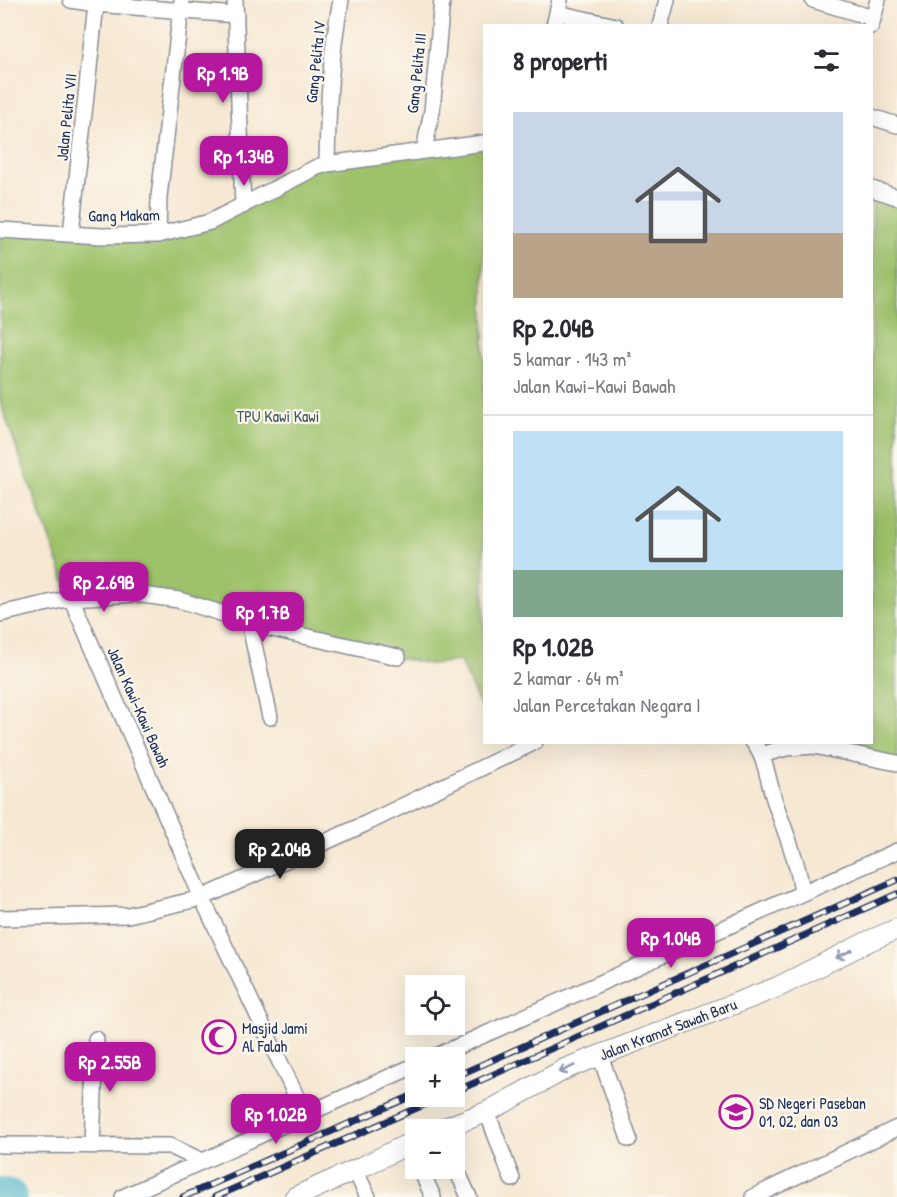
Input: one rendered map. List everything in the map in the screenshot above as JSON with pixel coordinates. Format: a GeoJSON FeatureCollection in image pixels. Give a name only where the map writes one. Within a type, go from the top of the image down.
{"type":"FeatureCollection","features":[{"type":"Feature","properties":{"kind":"street"},"geometry":{"type":"LineString","coordinates":[[71,0],[96,4],[236,8],[243,206]]}},
{"type":"Feature","properties":{"kind":"street","name":"Gang Pelita IV"},"geometry":{"type":"LineString","coordinates":[[327,164],[329,83],[334,33],[341,0]]}},
{"type":"Feature","properties":{"kind":"street","name":"Gang Pelita III"},"geometry":{"type":"LineString","coordinates":[[424,150],[432,111],[442,0]]}},
{"type":"Feature","properties":{"kind":"street"},"geometry":{"type":"LineString","coordinates":[[661,24],[668,0]]}},
{"type":"Feature","properties":{"kind":"street"},"geometry":{"type":"LineString","coordinates":[[813,0],[872,22],[878,0]]}},
{"type":"Feature","properties":{"kind":"street","name":"Jalan Pelita VII"},"geometry":{"type":"LineString","coordinates":[[71,233],[96,4]]}},
{"type":"Feature","properties":{"kind":"street"},"geometry":{"type":"LineString","coordinates":[[158,236],[159,197],[181,5]]}},
{"type":"Feature","properties":{"kind":"street"},"geometry":{"type":"LineString","coordinates":[[557,13],[607,24]]}},
{"type":"Feature","properties":{"kind":"street"},"geometry":{"type":"LineString","coordinates":[[873,117],[897,124]]}},
{"type":"Feature","properties":{"kind":"street","name":"Gang Makam"},"geometry":{"type":"LineString","coordinates":[[0,230],[102,236],[158,236],[210,222],[327,164],[483,143]]}},
{"type":"Feature","properties":{"kind":"street"},"geometry":{"type":"LineString","coordinates":[[873,189],[897,197]]}},
{"type":"Feature","properties":{"kind":"street"},"geometry":{"type":"LineString","coordinates":[[0,614],[71,598],[135,594],[179,600],[249,622],[398,657]]}},
{"type":"Feature","properties":{"kind":"street","name":"Jalan Kawi-Kawi Bawah"},"geometry":{"type":"LineString","coordinates":[[71,598],[202,898],[297,1098],[307,1113]]}},
{"type":"Feature","properties":{"kind":"street"},"geometry":{"type":"LineString","coordinates":[[249,622],[270,717]]}},
{"type":"Feature","properties":{"kind":"street"},"geometry":{"type":"LineString","coordinates":[[0,918],[128,915],[202,898],[365,824],[531,744]]}},
{"type":"Feature","properties":{"kind":"street"},"geometry":{"type":"LineString","coordinates":[[802,892],[799,870],[757,749],[814,746],[897,763]]}},
{"type":"Feature","properties":{"kind":"street"},"geometry":{"type":"LineString","coordinates":[[457,1047],[897,851]]}},
{"type":"Feature","properties":{"kind":"street","name":"Jalan Kramat Sawah Baru"},"geometry":{"type":"LineString","coordinates":[[465,1120],[487,1112],[567,1068],[778,987],[897,929]]}},
{"type":"Feature","properties":{"kind":"street"},"geometry":{"type":"LineString","coordinates":[[92,1146],[96,1039]]}},
{"type":"Feature","properties":{"kind":"street"},"geometry":{"type":"LineString","coordinates":[[600,1055],[629,1139]]}},
{"type":"Feature","properties":{"kind":"street"},"geometry":{"type":"LineString","coordinates":[[123,1197],[405,1070]]}},
{"type":"Feature","properties":{"kind":"street"},"geometry":{"type":"LineString","coordinates":[[487,1112],[512,1179]]}},
{"type":"Feature","properties":{"kind":"street"},"geometry":{"type":"LineString","coordinates":[[753,1197],[897,1128]]}},
{"type":"Feature","properties":{"kind":"street"},"geometry":{"type":"LineString","coordinates":[[0,1145],[170,1146],[202,1161]]}},
{"type":"Feature","properties":{"kind":"street"},"geometry":{"type":"LineString","coordinates":[[295,1197],[405,1151]]}},
{"type":"Feature","properties":{"kind":"street"},"geometry":{"type":"LineString","coordinates":[[355,1170],[368,1197]]}},
{"type":"Feature","properties":{"kind":"street"},"geometry":{"type":"LineString","coordinates":[[425,1179],[433,1197]]}},
{"type":"Feature","properties":{"kind":"street"},"geometry":{"type":"LineString","coordinates":[[461,1179],[469,1197]]}},
{"type":"Feature","properties":{"kind":"green space","name":"TPU Kawi Kawi"},"geometry":{"type":"Polygon","coordinates":[[[483,144],[483,712],[460,661],[430,664],[387,656],[179,600],[71,598],[0,402],[0,231],[124,235],[210,222],[317,167],[483,144]]]}},
{"type":"Feature","properties":{"kind":"green space"},"geometry":{"type":"Polygon","coordinates":[[[873,189],[897,197],[897,763],[814,746],[761,755],[755,744],[873,744],[873,189]]]}},
{"type":"Feature","properties":{"kind":"waterway"},"geometry":{"type":"LineString","coordinates":[[0,1195],[9,1197]]}},
{"type":"Feature","properties":{"kind":"railway"},"geometry":{"type":"LineString","coordinates":[[465,1072],[897,880]]}},
{"type":"Feature","properties":{"kind":"railway"},"geometry":{"type":"LineString","coordinates":[[465,1087],[897,894]]}},
{"type":"Feature","properties":{"kind":"railway"},"geometry":{"type":"LineString","coordinates":[[183,1197],[405,1099]]}},
{"type":"Feature","properties":{"kind":"railway"},"geometry":{"type":"LineString","coordinates":[[215,1197],[419,1107]]}},
{"type":"Feature","properties":{"kind":"place","name":"Masjid Jami Al Falah"},"geometry":{"type":"Point","coordinates":[219,1037]}},
{"type":"Feature","properties":{"kind":"place","name":"SD Negeri Paseban 01, 02, dan 03"},"geometry":{"type":"Point","coordinates":[736,1112]}}]}
